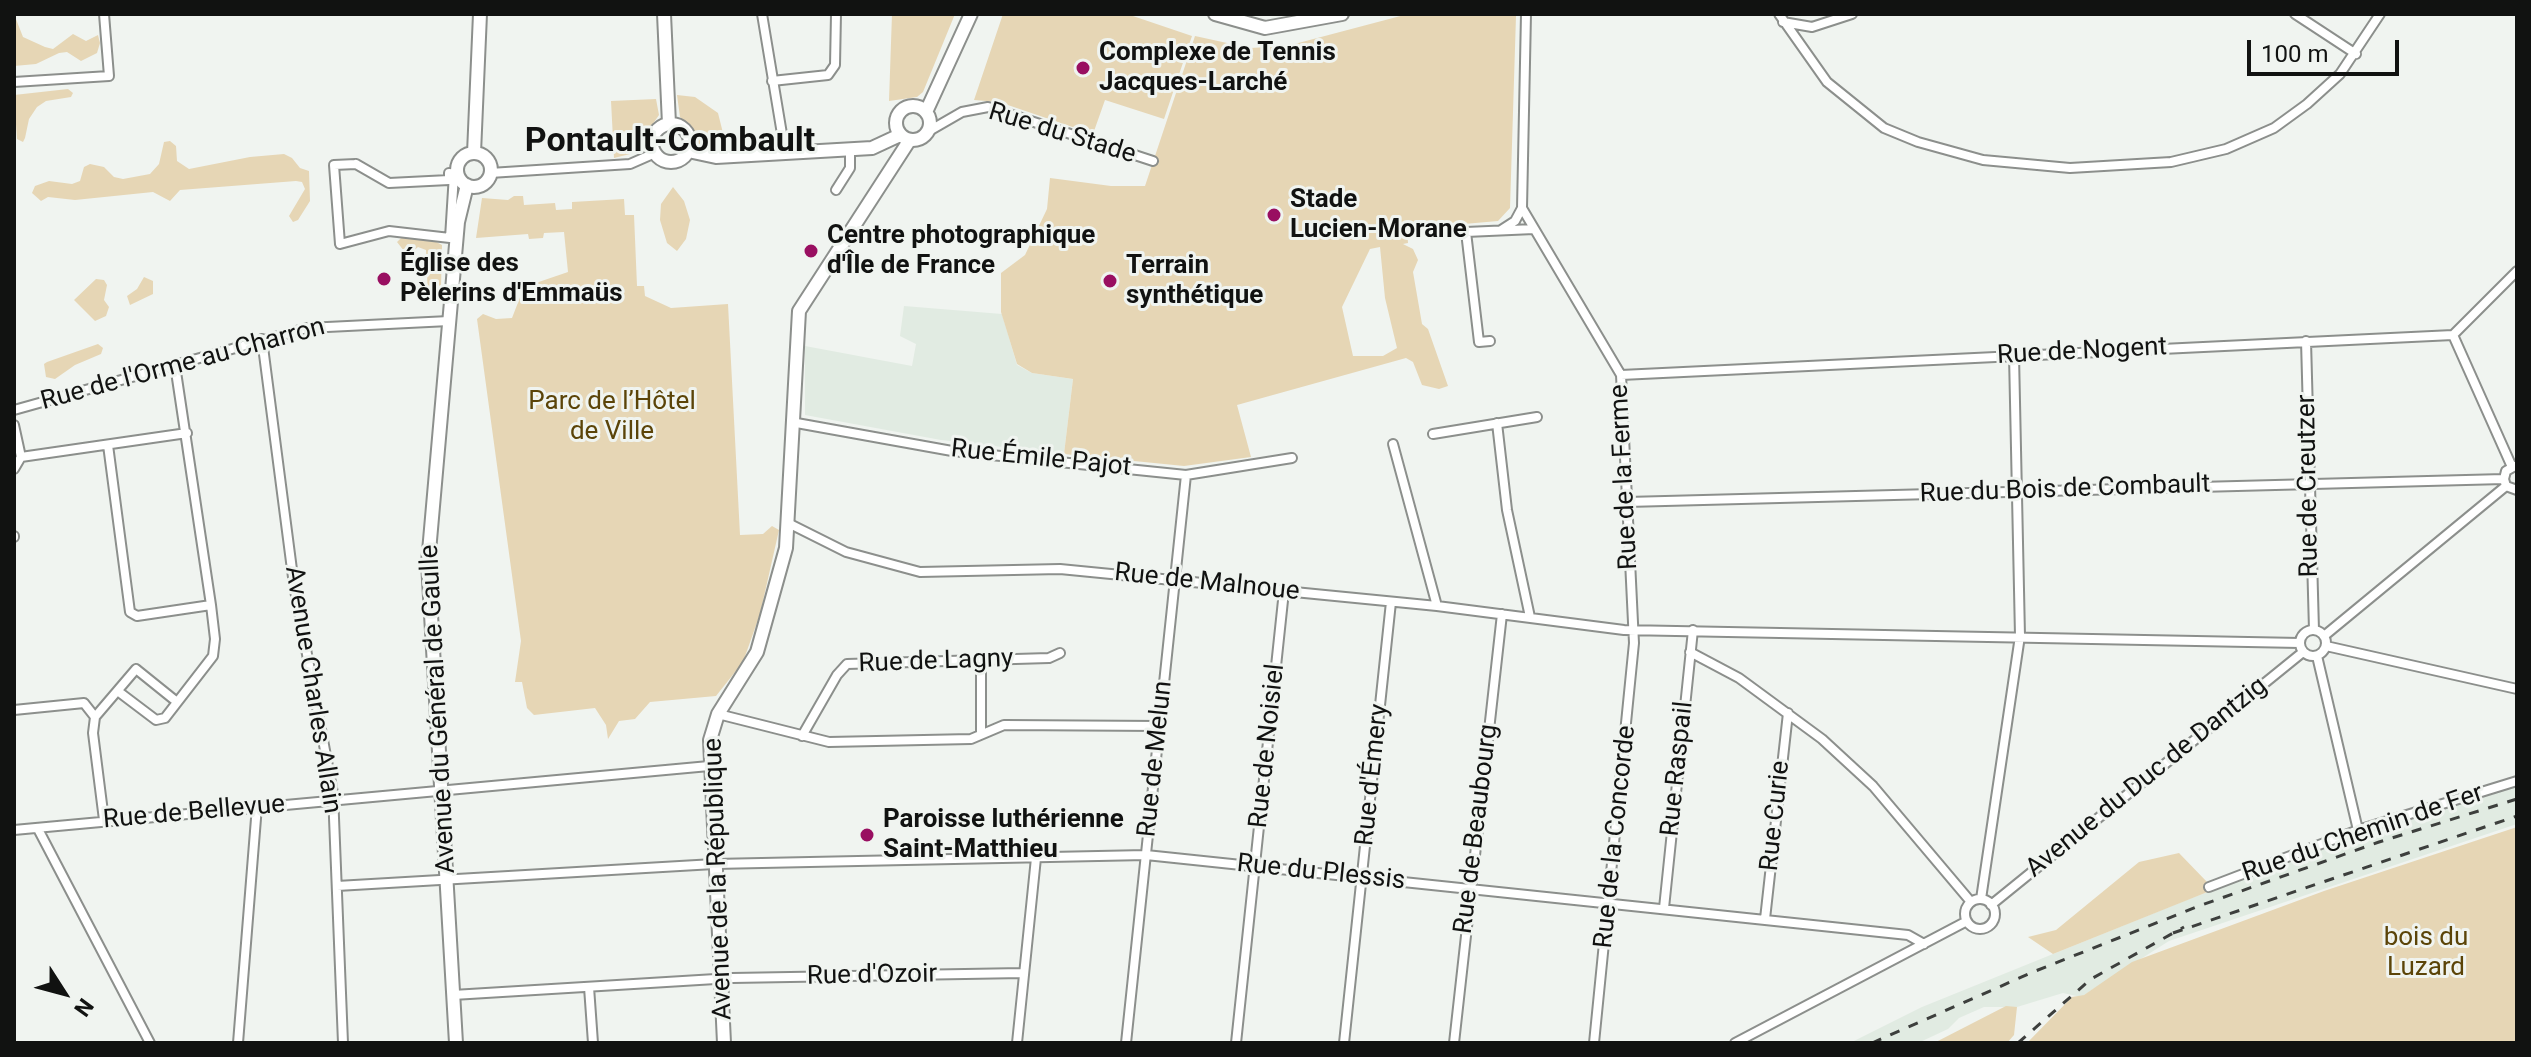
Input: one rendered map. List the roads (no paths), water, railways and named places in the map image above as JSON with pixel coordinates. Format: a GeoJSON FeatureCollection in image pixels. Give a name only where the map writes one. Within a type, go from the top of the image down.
{"type":"FeatureCollection","features":[{"type":"Feature","properties":{"kind":"street"},"geometry":{"type":"LineString","coordinates":[[14,82],[109,76],[104,14]]}},
{"type":"Feature","properties":{"kind":"street"},"geometry":{"type":"LineString","coordinates":[[474,153],[480,14]]}},
{"type":"Feature","properties":{"kind":"street"},"geometry":{"type":"LineString","coordinates":[[664,14],[669,124]]}},
{"type":"Feature","properties":{"kind":"street"},"geometry":{"type":"LineString","coordinates":[[762,14],[785,152]]}},
{"type":"Feature","properties":{"kind":"street"},"geometry":{"type":"LineString","coordinates":[[772,81],[828,75],[835,65],[836,14]]}},
{"type":"Feature","properties":{"kind":"street"},"geometry":{"type":"LineString","coordinates":[[688,151],[716,157],[850,149],[883,146],[905,138],[921,139],[929,131],[921,109],[963,14]]}},
{"type":"Feature","properties":{"kind":"street"},"geometry":{"type":"LineString","coordinates":[[921,109],[971,14]]}},
{"type":"Feature","properties":{"kind":"street"},"geometry":{"type":"LineString","coordinates":[[1215,14],[1265,28],[1342,14]]}},
{"type":"Feature","properties":{"kind":"street"},"geometry":{"type":"LineString","coordinates":[[1234,14],[1269,21],[1313,14]]}},
{"type":"Feature","properties":{"kind":"street"},"geometry":{"type":"LineString","coordinates":[[1500,231],[1509,227],[1522,208],[1526,14]]}},
{"type":"Feature","properties":{"kind":"street"},"geometry":{"type":"LineString","coordinates":[[1794,40],[1812,27],[1852,14]]}},
{"type":"Feature","properties":{"kind":"street"},"geometry":{"type":"LineString","coordinates":[[2295,14],[2356,54]]}},
{"type":"Feature","properties":{"kind":"street"},"geometry":{"type":"LineString","coordinates":[[1781,18],[1794,40],[1841,96],[1884,128],[1918,142],[1983,160],[2070,168],[2156,164],[2226,149],[2274,128],[2296,113],[2356,54],[2380,14]]}},
{"type":"Feature","properties":{"kind":"street"},"geometry":{"type":"LineString","coordinates":[[1781,18],[1812,27]]}},
{"type":"Feature","properties":{"kind":"street","name":"Rue du Stade"},"geometry":{"type":"LineString","coordinates":[[929,131],[962,112],[988,107],[1153,161]]}},
{"type":"Feature","properties":{"kind":"street"},"geometry":{"type":"LineString","coordinates":[[905,138],[896,127],[897,116],[904,109],[921,109]]}},
{"type":"Feature","properties":{"kind":"street"},"geometry":{"type":"LineString","coordinates":[[655,153],[670,162],[680,159],[688,151],[690,140],[685,130],[669,124]]}},
{"type":"Feature","properties":{"kind":"street"},"geometry":{"type":"LineString","coordinates":[[655,153],[654,135],[669,124]]}},
{"type":"Feature","properties":{"kind":"street","name":"Avenue de la République"},"geometry":{"type":"LineString","coordinates":[[724,1043],[710,740],[718,714],[757,652],[786,548],[800,307],[905,138]]}},
{"type":"Feature","properties":{"kind":"street"},"geometry":{"type":"LineString","coordinates":[[836,190],[850,168],[850,149]]}},
{"type":"Feature","properties":{"kind":"street"},"geometry":{"type":"LineString","coordinates":[[474,153],[485,157],[490,173],[482,185],[467,185],[460,179],[457,169],[464,156],[474,153]]}},
{"type":"Feature","properties":{"kind":"street"},"geometry":{"type":"LineString","coordinates":[[490,173],[630,164],[655,153]]}},
{"type":"Feature","properties":{"kind":"street"},"geometry":{"type":"LineString","coordinates":[[356,164],[389,183],[449,180],[449,173],[454,174],[450,238],[446,238],[379,231],[340,244],[334,165],[356,164]]}},
{"type":"Feature","properties":{"kind":"street","name":"Avenue du Général de Gaulle"},"geometry":{"type":"LineString","coordinates":[[456,1043],[428,563],[458,222],[467,185]]}},
{"type":"Feature","properties":{"kind":"street","name":"Rue de la Ferme"},"geometry":{"type":"LineString","coordinates":[[1522,208],[1621,375],[1633,631]]}},
{"type":"Feature","properties":{"kind":"street"},"geometry":{"type":"LineString","coordinates":[[1490,341],[1479,342],[1466,232],[1534,229]]}},
{"type":"Feature","properties":{"kind":"street"},"geometry":{"type":"LineString","coordinates":[[2358,830],[2317,656],[2325,641],[2505,482],[2514,466],[2453,335],[2517,271]]}},
{"type":"Feature","properties":{"kind":"street","name":"Rue de l'Orme au Charron"},"geometry":{"type":"LineString","coordinates":[[14,410],[307,328],[449,321]]}},
{"type":"Feature","properties":{"kind":"street","name":"Rue de Nogent"},"geometry":{"type":"LineString","coordinates":[[1621,375],[2453,335]]}},
{"type":"Feature","properties":{"kind":"street","name":"Avenue Charles Allain"},"geometry":{"type":"LineString","coordinates":[[262,339],[294,585],[333,800],[343,1043]]}},
{"type":"Feature","properties":{"kind":"street","name":"Rue de Creutzer"},"geometry":{"type":"LineString","coordinates":[[2306,341],[2307,483],[2314,630]]}},
{"type":"Feature","properties":{"kind":"street"},"geometry":{"type":"LineString","coordinates":[[1981,899],[2020,636],[2014,355]]}},
{"type":"Feature","properties":{"kind":"street"},"geometry":{"type":"LineString","coordinates":[[119,692],[156,720],[165,718],[213,656],[215,639],[211,605],[175,365]]}},
{"type":"Feature","properties":{"kind":"street"},"geometry":{"type":"LineString","coordinates":[[1433,434],[1537,417]]}},
{"type":"Feature","properties":{"kind":"street","name":"Rue Émile Pajot"},"geometry":{"type":"LineString","coordinates":[[791,422],[952,451],[1186,475],[1292,458]]}},
{"type":"Feature","properties":{"kind":"street"},"geometry":{"type":"LineString","coordinates":[[1497,423],[1507,510],[1530,617]]}},
{"type":"Feature","properties":{"kind":"street"},"geometry":{"type":"LineString","coordinates":[[14,425],[21,457],[14,469]]}},
{"type":"Feature","properties":{"kind":"street"},"geometry":{"type":"LineString","coordinates":[[21,457],[187,433]]}},
{"type":"Feature","properties":{"kind":"street"},"geometry":{"type":"LineString","coordinates":[[1393,444],[1437,606]]}},
{"type":"Feature","properties":{"kind":"street"},"geometry":{"type":"LineString","coordinates":[[108,445],[130,612],[137,616],[211,605]]}},
{"type":"Feature","properties":{"kind":"street","name":"Rue de Melun"},"geometry":{"type":"LineString","coordinates":[[1126,1043],[1186,475]]}},
{"type":"Feature","properties":{"kind":"street"},"geometry":{"type":"LineString","coordinates":[[2505,482],[2517,490]]}},
{"type":"Feature","properties":{"kind":"street","name":"Rue du Bois de Combault"},"geometry":{"type":"LineString","coordinates":[[1627,502],[2307,483],[2505,482]]}},
{"type":"Feature","properties":{"kind":"street","name":"Rue de Malnoue"},"geometry":{"type":"LineString","coordinates":[[788,523],[846,552],[920,572],[963,573],[1030,567],[1437,606],[1633,631]]}},
{"type":"Feature","properties":{"kind":"street","name":"Rue de Noisiel"},"geometry":{"type":"LineString","coordinates":[[1236,1043],[1284,591]]}},
{"type":"Feature","properties":{"kind":"street","name":"Rue d'Émery"},"geometry":{"type":"LineString","coordinates":[[1344,1043],[1391,602]]}},
{"type":"Feature","properties":{"kind":"street","name":"Rue de Beaubourg"},"geometry":{"type":"LineString","coordinates":[[1454,1043],[1502,614]]}},
{"type":"Feature","properties":{"kind":"street","name":"Rue Raspail"},"geometry":{"type":"LineString","coordinates":[[1664,908],[1693,630]]}},
{"type":"Feature","properties":{"kind":"street"},"geometry":{"type":"LineString","coordinates":[[2314,630],[2325,641],[2517,689]]}},
{"type":"Feature","properties":{"kind":"street","name":"Avenue du Duc de Dantzig"},"geometry":{"type":"LineString","coordinates":[[1991,905],[2301,647],[2306,632],[2314,630]]}},
{"type":"Feature","properties":{"kind":"street"},"geometry":{"type":"LineString","coordinates":[[1633,631],[2020,636],[2301,647],[2317,656]]}},
{"type":"Feature","properties":{"kind":"street","name":"Rue de la Concorde"},"geometry":{"type":"LineString","coordinates":[[1594,1043],[1633,631]]}},
{"type":"Feature","properties":{"kind":"street"},"geometry":{"type":"LineString","coordinates":[[1690,652],[1739,678],[1788,713],[1873,786],[1971,902]]}},
{"type":"Feature","properties":{"kind":"street","name":"Rue de Lagny"},"geometry":{"type":"LineString","coordinates":[[802,736],[837,675],[847,664],[1049,658],[1060,653]]}},
{"type":"Feature","properties":{"kind":"street"},"geometry":{"type":"LineString","coordinates":[[981,659],[981,734]]}},
{"type":"Feature","properties":{"kind":"street"},"geometry":{"type":"LineString","coordinates":[[104,820],[93,733],[95,717],[136,669],[177,702]]}},
{"type":"Feature","properties":{"kind":"street"},"geometry":{"type":"LineString","coordinates":[[14,710],[84,703],[95,717]]}},
{"type":"Feature","properties":{"kind":"street","name":"Rue Curie"},"geometry":{"type":"LineString","coordinates":[[1765,919],[1788,713]]}},
{"type":"Feature","properties":{"kind":"street"},"geometry":{"type":"LineString","coordinates":[[718,714],[829,742],[971,739],[1004,725],[1160,726]]}},
{"type":"Feature","properties":{"kind":"street","name":"Rue de Bellevue"},"geometry":{"type":"LineString","coordinates":[[14,830],[709,766]]}},
{"type":"Feature","properties":{"kind":"street","name":"Rue du Chemin de Fer"},"geometry":{"type":"LineString","coordinates":[[2209,887],[2358,830],[2517,781]]}},
{"type":"Feature","properties":{"kind":"street"},"geometry":{"type":"LineString","coordinates":[[238,1043],[257,806]]}},
{"type":"Feature","properties":{"kind":"street"},"geometry":{"type":"LineString","coordinates":[[38,829],[150,1043]]}},
{"type":"Feature","properties":{"kind":"street","name":"Rue du Plessis"},"geometry":{"type":"LineString","coordinates":[[337,886],[714,864],[1146,855],[1908,935],[1924,944]]}},
{"type":"Feature","properties":{"kind":"street"},"geometry":{"type":"LineString","coordinates":[[1017,1043],[1036,858]]}},
{"type":"Feature","properties":{"kind":"street"},"geometry":{"type":"LineString","coordinates":[[1981,899],[1991,905],[1994,918],[1988,926],[1979,928],[1967,921],[1965,913],[1971,902],[1981,899]]}},
{"type":"Feature","properties":{"kind":"street"},"geometry":{"type":"LineString","coordinates":[[1735,1043],[1967,921]]}},
{"type":"Feature","properties":{"kind":"street","name":"Rue d'Ozoir"},"geometry":{"type":"LineString","coordinates":[[453,995],[721,979],[1023,973]]}},
{"type":"Feature","properties":{"kind":"street"},"geometry":{"type":"LineString","coordinates":[[589,987],[593,1043]]}},
{"type":"Feature","properties":{"kind":"railway"},"geometry":{"type":"LineString","coordinates":[[1872,1043],[2033,972],[2199,906],[2379,842],[2517,799]]}},
{"type":"Feature","properties":{"kind":"railway"},"geometry":{"type":"LineString","coordinates":[[2173,933],[2517,816]]}},
{"type":"Feature","properties":{"kind":"railway"},"geometry":{"type":"LineString","coordinates":[[2018,1043],[2091,979],[2184,927]]}},
{"type":"Feature","properties":{"kind":"place","name":"Complexe de Tennis Jacques-Larché"},"geometry":{"type":"Point","coordinates":[1083,68]}},
{"type":"Feature","properties":{"kind":"place","name":"Stade Lucien-Morane"},"geometry":{"type":"Point","coordinates":[1274,215]}},
{"type":"Feature","properties":{"kind":"place","name":"Centre photographique d'Île de France"},"geometry":{"type":"Point","coordinates":[811,251]}},
{"type":"Feature","properties":{"kind":"place","name":"Église des Pèlerins d'Emmaüs"},"geometry":{"type":"Point","coordinates":[384,279]}},
{"type":"Feature","properties":{"kind":"place","name":"Terrain synthétique"},"geometry":{"type":"Point","coordinates":[1110,281]}},
{"type":"Feature","properties":{"kind":"place","name":"Paroisse luthérienne Saint-Matthieu"},"geometry":{"type":"Point","coordinates":[867,835]}},
{"type":"Feature","properties":{"kind":"district","name":"Pontault-Combault"},"geometry":{"type":"Point","coordinates":[670,142]}},
{"type":"Feature","properties":{"kind":"park label","name":"Parc de l’Hôtel de Ville"},"geometry":{"type":"Point","coordinates":[612,417]}},
{"type":"Feature","properties":{"kind":"park label","name":"bois du Luzard"},"geometry":{"type":"Point","coordinates":[2426,953]}}]}
